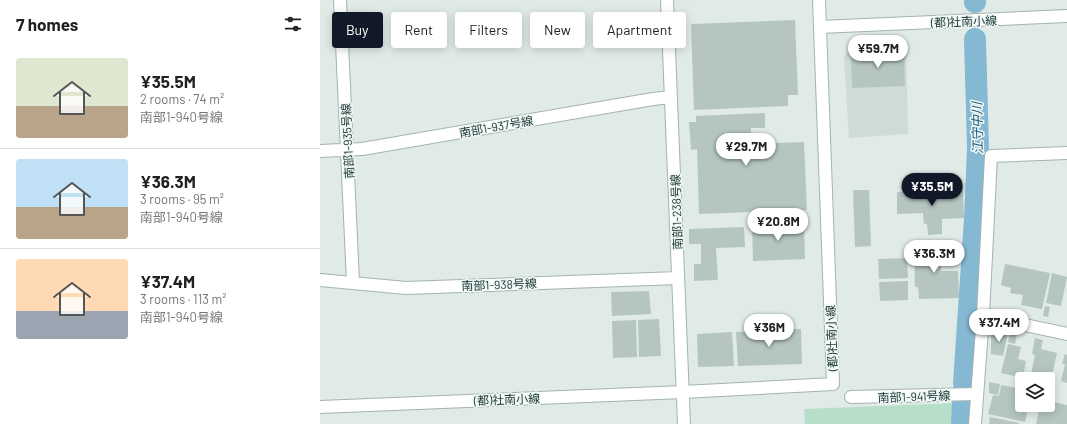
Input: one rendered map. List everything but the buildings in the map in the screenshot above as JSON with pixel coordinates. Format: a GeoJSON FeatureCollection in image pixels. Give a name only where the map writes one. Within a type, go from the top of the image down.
{"type":"FeatureCollection","features":[{"type":"Feature","properties":{"kind":"street","name":"南部1-935号線"},"geometry":{"type":"LineString","coordinates":[[340,0],[353,282]]}},
{"type":"Feature","properties":{"kind":"street","name":"南部1-238号線"},"geometry":{"type":"LineString","coordinates":[[667,0],[684,424]]}},
{"type":"Feature","properties":{"kind":"street"},"geometry":{"type":"LineString","coordinates":[[819,0],[820,27]]}},
{"type":"Feature","properties":{"kind":"street","name":"(都)社南小線"},"geometry":{"type":"LineString","coordinates":[[320,407],[683,392],[833,384],[820,27],[1067,16]]}},
{"type":"Feature","properties":{"kind":"street","name":"南部1-937号線"},"geometry":{"type":"LineString","coordinates":[[320,151],[347,151],[362,149],[645,100],[671,97]]}},
{"type":"Feature","properties":{"kind":"street"},"geometry":{"type":"LineString","coordinates":[[974,424],[983,316],[991,156],[1067,153]]}},
{"type":"Feature","properties":{"kind":"street","name":"南部1-938号線"},"geometry":{"type":"LineString","coordinates":[[320,280],[406,288],[678,278]]}},
{"type":"Feature","properties":{"kind":"street"},"geometry":{"type":"LineString","coordinates":[[983,316],[1067,334]]}},
{"type":"Feature","properties":{"kind":"street","name":"南部1-941号線"},"geometry":{"type":"LineString","coordinates":[[851,397],[976,394]]}},
{"type":"Feature","properties":{"kind":"shaded area"},"geometry":{"type":"Polygon","coordinates":[[[906,43],[908,134],[849,138],[844,57],[849,50],[856,45],[906,43]]]}},
{"type":"Feature","properties":{"kind":"green space"},"geometry":{"type":"Polygon","coordinates":[[[958,403],[958,424],[805,424],[804,409],[958,403]]]}},
{"type":"Feature","properties":{"kind":"waterway","name":"江守中川"},"geometry":{"type":"LineString","coordinates":[[964,384],[975,219],[978,148],[975,39]]}},
{"type":"Feature","properties":{"kind":"waterway","name":"江守中川"},"geometry":{"type":"LineString","coordinates":[[962,424],[963,402]]}}]}
